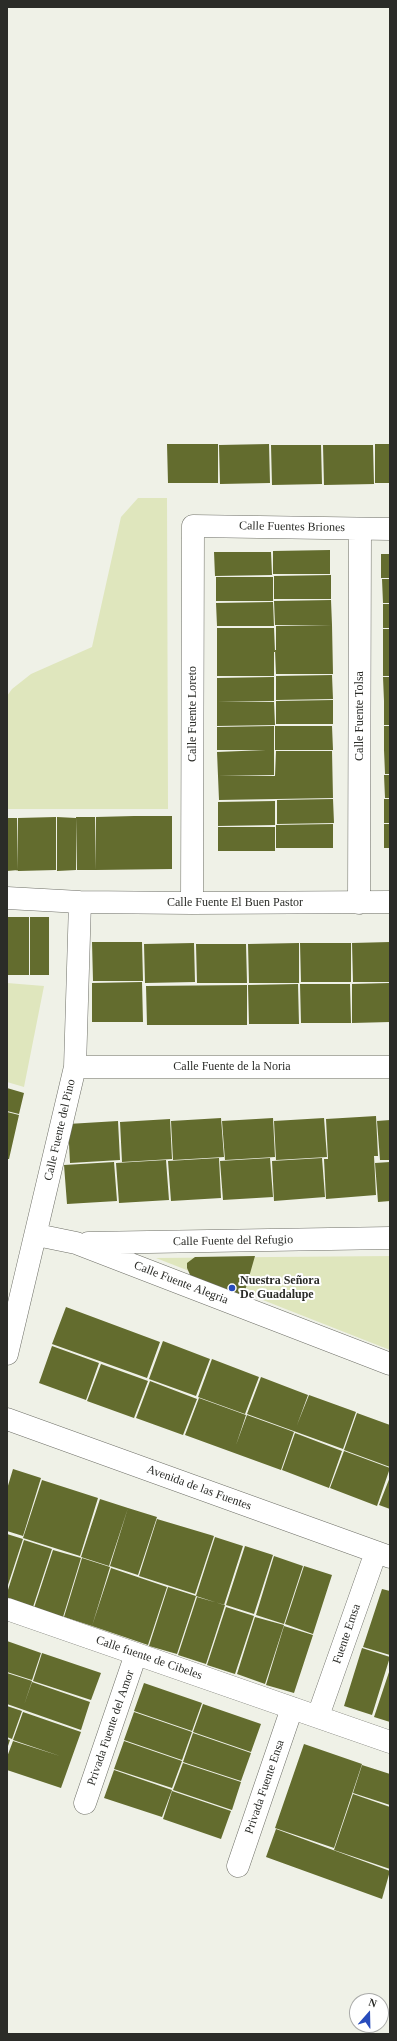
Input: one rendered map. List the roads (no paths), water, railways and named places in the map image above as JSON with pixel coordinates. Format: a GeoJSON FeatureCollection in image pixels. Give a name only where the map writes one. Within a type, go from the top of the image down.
{"type":"FeatureCollection","features":[{"type":"Feature","properties":{"kind":"street","name":"Calle Fuentes Briones"},"geometry":{"type":"LineString","coordinates":[[193,526],[390,529]]}},
{"type":"Feature","properties":{"kind":"street","name":"Calle Fuente Loreto"},"geometry":{"type":"LineString","coordinates":[[192,903],[193,526]]}},
{"type":"Feature","properties":{"kind":"street","name":"Calle Fuente Tolsa"},"geometry":{"type":"LineString","coordinates":[[359,902],[360,529]]}},
{"type":"Feature","properties":{"kind":"street","name":"Calle Fuente El Buen Pastor"},"geometry":{"type":"LineString","coordinates":[[7,898],[80,902],[390,902]]}},
{"type":"Feature","properties":{"kind":"street","name":"Calle Fuente del Pino"},"geometry":{"type":"LineString","coordinates":[[7,1354],[37,1235],[75,1067],[80,902]]}},
{"type":"Feature","properties":{"kind":"street","name":"Calle Fuente de la Noria"},"geometry":{"type":"LineString","coordinates":[[75,1067],[390,1067]]}},
{"type":"Feature","properties":{"kind":"street","name":"Calle Fuente Alegria"},"geometry":{"type":"LineString","coordinates":[[37,1235],[76,1243],[390,1364]]}},
{"type":"Feature","properties":{"kind":"street","name":"Calle Fuente del Refugio"},"geometry":{"type":"LineString","coordinates":[[76,1243],[390,1238]]}},
{"type":"Feature","properties":{"kind":"street","name":"Avenida de las Fuentes"},"geometry":{"type":"LineString","coordinates":[[7,1420],[383,1554]]}},
{"type":"Feature","properties":{"kind":"street","name":"Fuente Emsa"},"geometry":{"type":"LineString","coordinates":[[318,1716],[383,1554]]}},
{"type":"Feature","properties":{"kind":"street","name":"Calle fuente de Cibeles"},"geometry":{"type":"LineString","coordinates":[[7,1609],[292,1708]]}},
{"type":"Feature","properties":{"kind":"street","name":"Privada Fuente del Amor"},"geometry":{"type":"LineString","coordinates":[[85,1803],[136,1654]]}},
{"type":"Feature","properties":{"kind":"street"},"geometry":{"type":"LineString","coordinates":[[292,1708],[390,1742]]}},
{"type":"Feature","properties":{"kind":"street","name":"Privada Fuente Ensa"},"geometry":{"type":"LineString","coordinates":[[238,1866],[292,1708]]}},
{"type":"Feature","properties":{"kind":"place","name":"Nuestra Señora De Guadalupe"},"geometry":{"type":"Point","coordinates":[232,1288]}}]}
